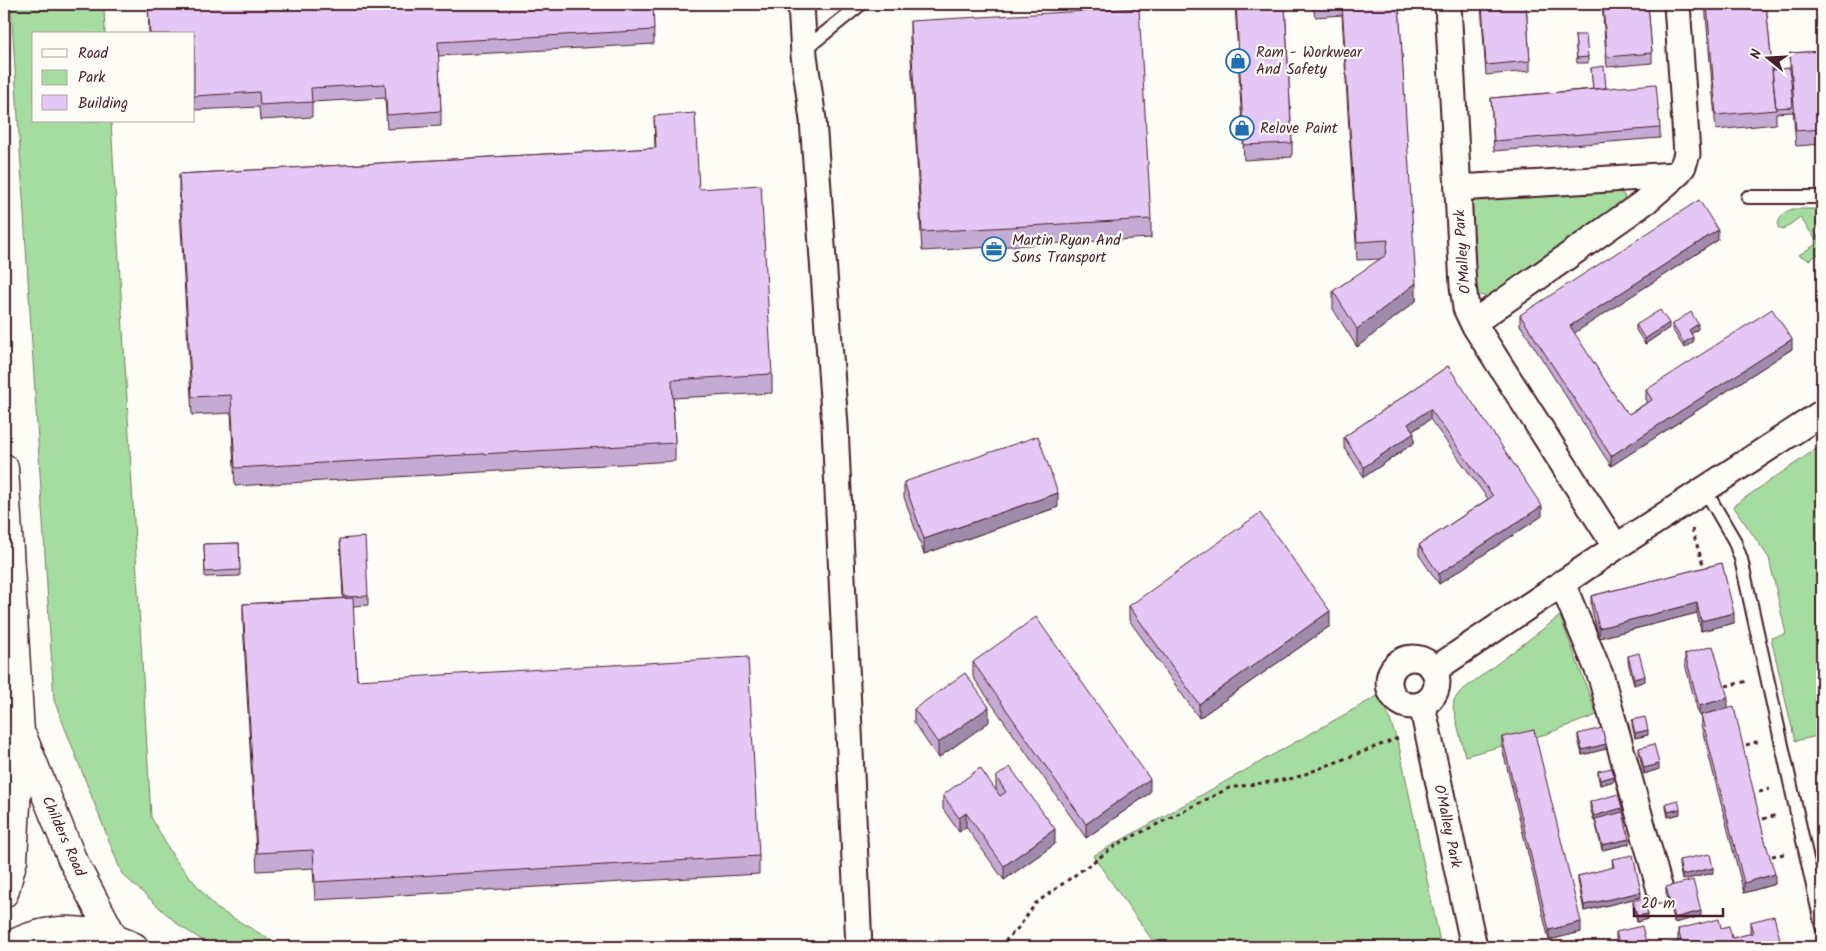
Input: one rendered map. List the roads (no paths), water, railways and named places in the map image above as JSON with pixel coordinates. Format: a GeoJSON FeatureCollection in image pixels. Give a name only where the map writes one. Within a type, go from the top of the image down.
{"type":"FeatureCollection","features":[{"type":"Feature","properties":{"kind":"main road","name":"Childers Road"},"geometry":{"type":"LineString","coordinates":[[4,468],[20,732],[13,860],[4,893]]}},
{"type":"Feature","properties":{"kind":"main road","name":"Childers Road"},"geometry":{"type":"LineString","coordinates":[[20,732],[72,859],[124,942]]}},
{"type":"Feature","properties":{"kind":"main road"},"geometry":{"type":"LineString","coordinates":[[8,947],[33,936],[56,930],[84,931],[124,942]]}},
{"type":"Feature","properties":{"kind":"street"},"geometry":{"type":"LineString","coordinates":[[801,4],[804,50],[813,120],[835,426],[859,947]]}},
{"type":"Feature","properties":{"kind":"street","name":"O'Malley Park"},"geometry":{"type":"LineString","coordinates":[[1448,4],[1462,286],[1466,308],[1473,323],[1616,546]]}},
{"type":"Feature","properties":{"kind":"street"},"geometry":{"type":"LineString","coordinates":[[1473,323],[1646,201],[1676,175],[1683,166],[1687,154],[1677,4]]}},
{"type":"Feature","properties":{"kind":"street"},"geometry":{"type":"LineString","coordinates":[[1458,188],[1676,175]]}},
{"type":"Feature","properties":{"kind":"street"},"geometry":{"type":"LineString","coordinates":[[1434,670],[1616,546],[1705,490],[1822,412]]}},
{"type":"Feature","properties":{"kind":"street"},"geometry":{"type":"LineString","coordinates":[[1562,583],[1601,677],[1660,890]]}},
{"type":"Feature","properties":{"kind":"street"},"geometry":{"type":"LineString","coordinates":[[1412,657],[1425,660],[1434,670],[1438,683],[1436,690],[1433,696],[1422,704],[1405,705],[1392,695],[1389,679],[1392,671],[1403,659],[1412,657]]}},
{"type":"Feature","properties":{"kind":"street","name":"O'Malley Park"},"geometry":{"type":"LineString","coordinates":[[1422,704],[1474,947]]}},
{"type":"Feature","properties":{"kind":"lane"},"geometry":{"type":"LineString","coordinates":[[804,50],[861,4]]}},
{"type":"Feature","properties":{"kind":"lane"},"geometry":{"type":"LineString","coordinates":[[1748,197],[1822,197]]}},
{"type":"Feature","properties":{"kind":"lane"},"geometry":{"type":"LineString","coordinates":[[1705,490],[1734,540],[1741,559],[1822,927]]}},
{"type":"Feature","properties":{"kind":"place","name":"Ram - Workwear And Safety"},"geometry":{"type":"Point","coordinates":[1238,61]}},
{"type":"Feature","properties":{"kind":"place","name":"Relove Paint"},"geometry":{"type":"Point","coordinates":[1242,128]}},
{"type":"Feature","properties":{"kind":"place","name":"Martin Ryan And Sons Transport"},"geometry":{"type":"Point","coordinates":[994,249]}}]}
